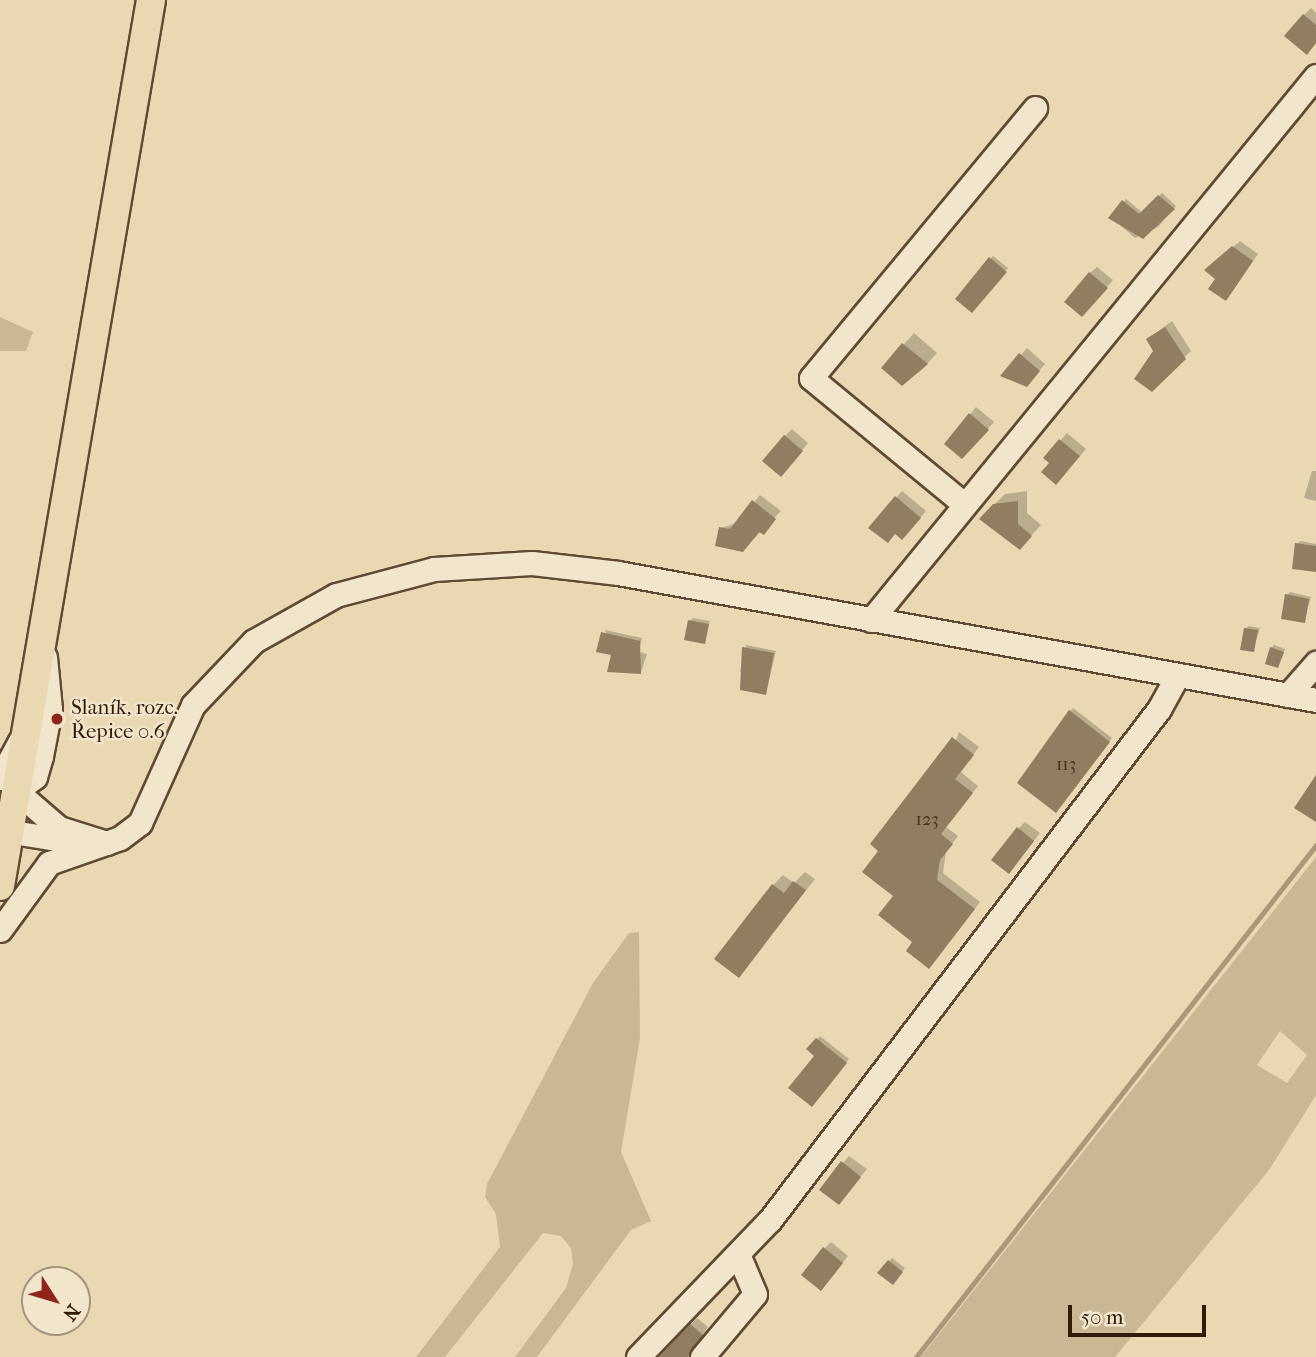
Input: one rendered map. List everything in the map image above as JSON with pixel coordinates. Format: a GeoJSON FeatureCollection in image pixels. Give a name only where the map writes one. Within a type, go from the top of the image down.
{"type":"FeatureCollection","features":[{"type":"Feature","properties":{"kind":"main road"},"geometry":{"type":"LineString","coordinates":[[0,880],[8,784],[27,729],[151,0]]}},
{"type":"Feature","properties":{"kind":"street"},"geometry":{"type":"LineString","coordinates":[[871,620],[1316,76]]}},
{"type":"Feature","properties":{"kind":"street"},"geometry":{"type":"LineString","coordinates":[[964,504],[811,378],[1035,108]]}},
{"type":"Feature","properties":{"kind":"street"},"geometry":{"type":"LineString","coordinates":[[0,930],[49,863],[131,832],[149,810],[193,705],[218,675],[281,624],[365,584],[470,564],[546,564],[1316,700]]}},
{"type":"Feature","properties":{"kind":"street"},"geometry":{"type":"LineString","coordinates":[[43,638],[50,709],[38,769],[8,784],[59,828],[107,843]]}},
{"type":"Feature","properties":{"kind":"street"},"geometry":{"type":"LineString","coordinates":[[1288,695],[1316,663]]}},
{"type":"Feature","properties":{"kind":"street"},"geometry":{"type":"LineString","coordinates":[[638,1357],[738,1254],[1142,731],[1177,676]]}},
{"type":"Feature","properties":{"kind":"street"},"geometry":{"type":"LineString","coordinates":[[5,831],[107,843]]}},
{"type":"Feature","properties":{"kind":"street"},"geometry":{"type":"LineString","coordinates":[[702,1357],[755,1294],[738,1254]]}},
{"type":"Feature","properties":{"kind":"shaded area"},"geometry":{"type":"Polygon","coordinates":[[[0,317],[33,332],[26,351],[0,351],[0,317]]]}},
{"type":"Feature","properties":{"kind":"shaded area"},"geometry":{"type":"Polygon","coordinates":[[[1316,857],[1316,1095],[1269,1170],[1115,1357],[921,1357],[1316,857]],[[1280,1031],[1257,1065],[1287,1083],[1307,1055],[1280,1031]]]}},
{"type":"Feature","properties":{"kind":"shaded area"},"geometry":{"type":"Polygon","coordinates":[[[639,932],[640,1038],[621,1152],[651,1221],[631,1230],[537,1357],[515,1357],[566,1288],[573,1264],[571,1248],[561,1236],[543,1233],[445,1357],[416,1357],[500,1247],[496,1214],[485,1197],[487,1184],[593,983],[629,933],[639,932]]]}},
{"type":"Feature","properties":{"kind":"building"},"geometry":{"type":"Polygon","coordinates":[[[1303,14],[1316,25],[1316,43],[1307,55],[1284,36],[1303,14]]]}},
{"type":"Feature","properties":{"kind":"building"},"geometry":{"type":"Polygon","coordinates":[[[1158,195],[1175,209],[1143,239],[1108,218],[1122,200],[1139,214],[1158,195]]]}},
{"type":"Feature","properties":{"kind":"building"},"geometry":{"type":"Polygon","coordinates":[[[1232,246],[1253,261],[1226,301],[1208,289],[1215,279],[1204,270],[1232,246]]]}},
{"type":"Feature","properties":{"kind":"building"},"geometry":{"type":"Polygon","coordinates":[[[989,257],[1007,272],[972,313],[955,299],[989,257]]]}},
{"type":"Feature","properties":{"kind":"building"},"geometry":{"type":"Polygon","coordinates":[[[1089,272],[1108,288],[1082,317],[1064,302],[1089,272]]]}},
{"type":"Feature","properties":{"kind":"building"},"geometry":{"type":"Polygon","coordinates":[[[1165,327],[1186,359],[1152,392],[1134,379],[1153,351],[1146,339],[1165,327]]]}},
{"type":"Feature","properties":{"kind":"building"},"geometry":{"type":"Polygon","coordinates":[[[902,343],[928,364],[902,386],[881,368],[902,343]]]}},
{"type":"Feature","properties":{"kind":"building"},"geometry":{"type":"Polygon","coordinates":[[[1019,353],[1040,371],[1027,387],[1000,376],[1019,353]]]}},
{"type":"Feature","properties":{"kind":"building"},"geometry":{"type":"Polygon","coordinates":[[[969,413],[989,430],[962,459],[944,444],[969,413]]]}},
{"type":"Feature","properties":{"kind":"building"},"geometry":{"type":"Polygon","coordinates":[[[784,435],[803,451],[781,477],[762,461],[784,435]]]}},
{"type":"Feature","properties":{"kind":"building"},"geometry":{"type":"Polygon","coordinates":[[[1059,439],[1080,456],[1056,485],[1041,472],[1049,463],[1043,458],[1059,439]]]}},
{"type":"Feature","properties":{"kind":"building"},"geometry":{"type":"Polygon","coordinates":[[[895,496],[921,518],[902,540],[895,534],[888,543],[868,528],[895,496]]]}},
{"type":"Feature","properties":{"kind":"building"},"geometry":{"type":"Polygon","coordinates":[[[752,500],[776,519],[764,535],[759,532],[743,552],[715,546],[719,527],[730,529],[752,500]]]}},
{"type":"Feature","properties":{"kind":"building"},"geometry":{"type":"Polygon","coordinates":[[[1018,501],[1018,524],[1032,536],[1020,550],[979,519],[993,504],[1018,501]]]}},
{"type":"Feature","properties":{"kind":"building"},"geometry":{"type":"Polygon","coordinates":[[[1295,543],[1316,546],[1316,572],[1292,569],[1295,543]]]}},
{"type":"Feature","properties":{"kind":"building"},"geometry":{"type":"Polygon","coordinates":[[[1285,594],[1309,599],[1305,623],[1281,619],[1285,594]]]}},
{"type":"Feature","properties":{"kind":"building"},"geometry":{"type":"Polygon","coordinates":[[[688,620],[709,624],[705,644],[684,640],[688,620]]]}},
{"type":"Feature","properties":{"kind":"building"},"geometry":{"type":"Polygon","coordinates":[[[1244,628],[1258,630],[1254,652],[1240,650],[1244,628]]]}},
{"type":"Feature","properties":{"kind":"building"},"geometry":{"type":"Polygon","coordinates":[[[601,632],[640,641],[641,674],[607,672],[611,655],[596,652],[601,632]]]}},
{"type":"Feature","properties":{"kind":"building"},"geometry":{"type":"Polygon","coordinates":[[[742,647],[774,653],[766,695],[740,690],[742,647]]]}},
{"type":"Feature","properties":{"kind":"building"},"geometry":{"type":"Polygon","coordinates":[[[1270,647],[1284,652],[1278,668],[1265,664],[1270,647]]]}},
{"type":"Feature","properties":{"kind":"building"},"geometry":{"type":"Polygon","coordinates":[[[1069,710],[1110,742],[1056,813],[1017,783],[1069,710]]]}},
{"type":"Feature","properties":{"kind":"building"},"geometry":{"type":"Polygon","coordinates":[[[952,737],[974,755],[955,779],[973,793],[941,834],[953,844],[940,860],[937,880],[975,909],[929,969],[906,951],[912,942],[878,915],[893,896],[862,872],[878,851],[870,844],[952,737]]]}},
{"type":"Feature","properties":{"kind":"building"},"geometry":{"type":"Polygon","coordinates":[[[1316,775],[1316,822],[1294,808],[1316,775]]]}},
{"type":"Feature","properties":{"kind":"building"},"geometry":{"type":"Polygon","coordinates":[[[1017,827],[1034,841],[1009,874],[991,860],[1017,827]]]}},
{"type":"Feature","properties":{"kind":"building"},"geometry":{"type":"Polygon","coordinates":[[[793,881],[806,890],[739,978],[714,959],[772,884],[784,893],[793,881]]]}},
{"type":"Feature","properties":{"kind":"building"},"geometry":{"type":"Polygon","coordinates":[[[816,1038],[847,1063],[812,1107],[788,1088],[814,1056],[806,1049],[816,1038]]]}},
{"type":"Feature","properties":{"kind":"building"},"geometry":{"type":"Polygon","coordinates":[[[841,1161],[861,1177],[839,1205],[819,1190],[841,1161]]]}},
{"type":"Feature","properties":{"kind":"building"},"geometry":{"type":"Polygon","coordinates":[[[823,1247],[843,1263],[821,1291],[801,1275],[823,1247]]]}},
{"type":"Feature","properties":{"kind":"building"},"geometry":{"type":"Polygon","coordinates":[[[888,1260],[903,1272],[893,1285],[877,1273],[888,1260]]]}},
{"type":"Feature","properties":{"kind":"building"},"geometry":{"type":"Polygon","coordinates":[[[690,1324],[703,1335],[688,1357],[659,1357],[690,1324]]]}},
{"type":"Feature","properties":{"kind":"waterway"},"geometry":{"type":"LineString","coordinates":[[916,1357],[1316,845]]}},
{"type":"Feature","properties":{"kind":"place","name":"Slaník, rozc. Řepice 0.6"},"geometry":{"type":"Point","coordinates":[57,719]}}]}
